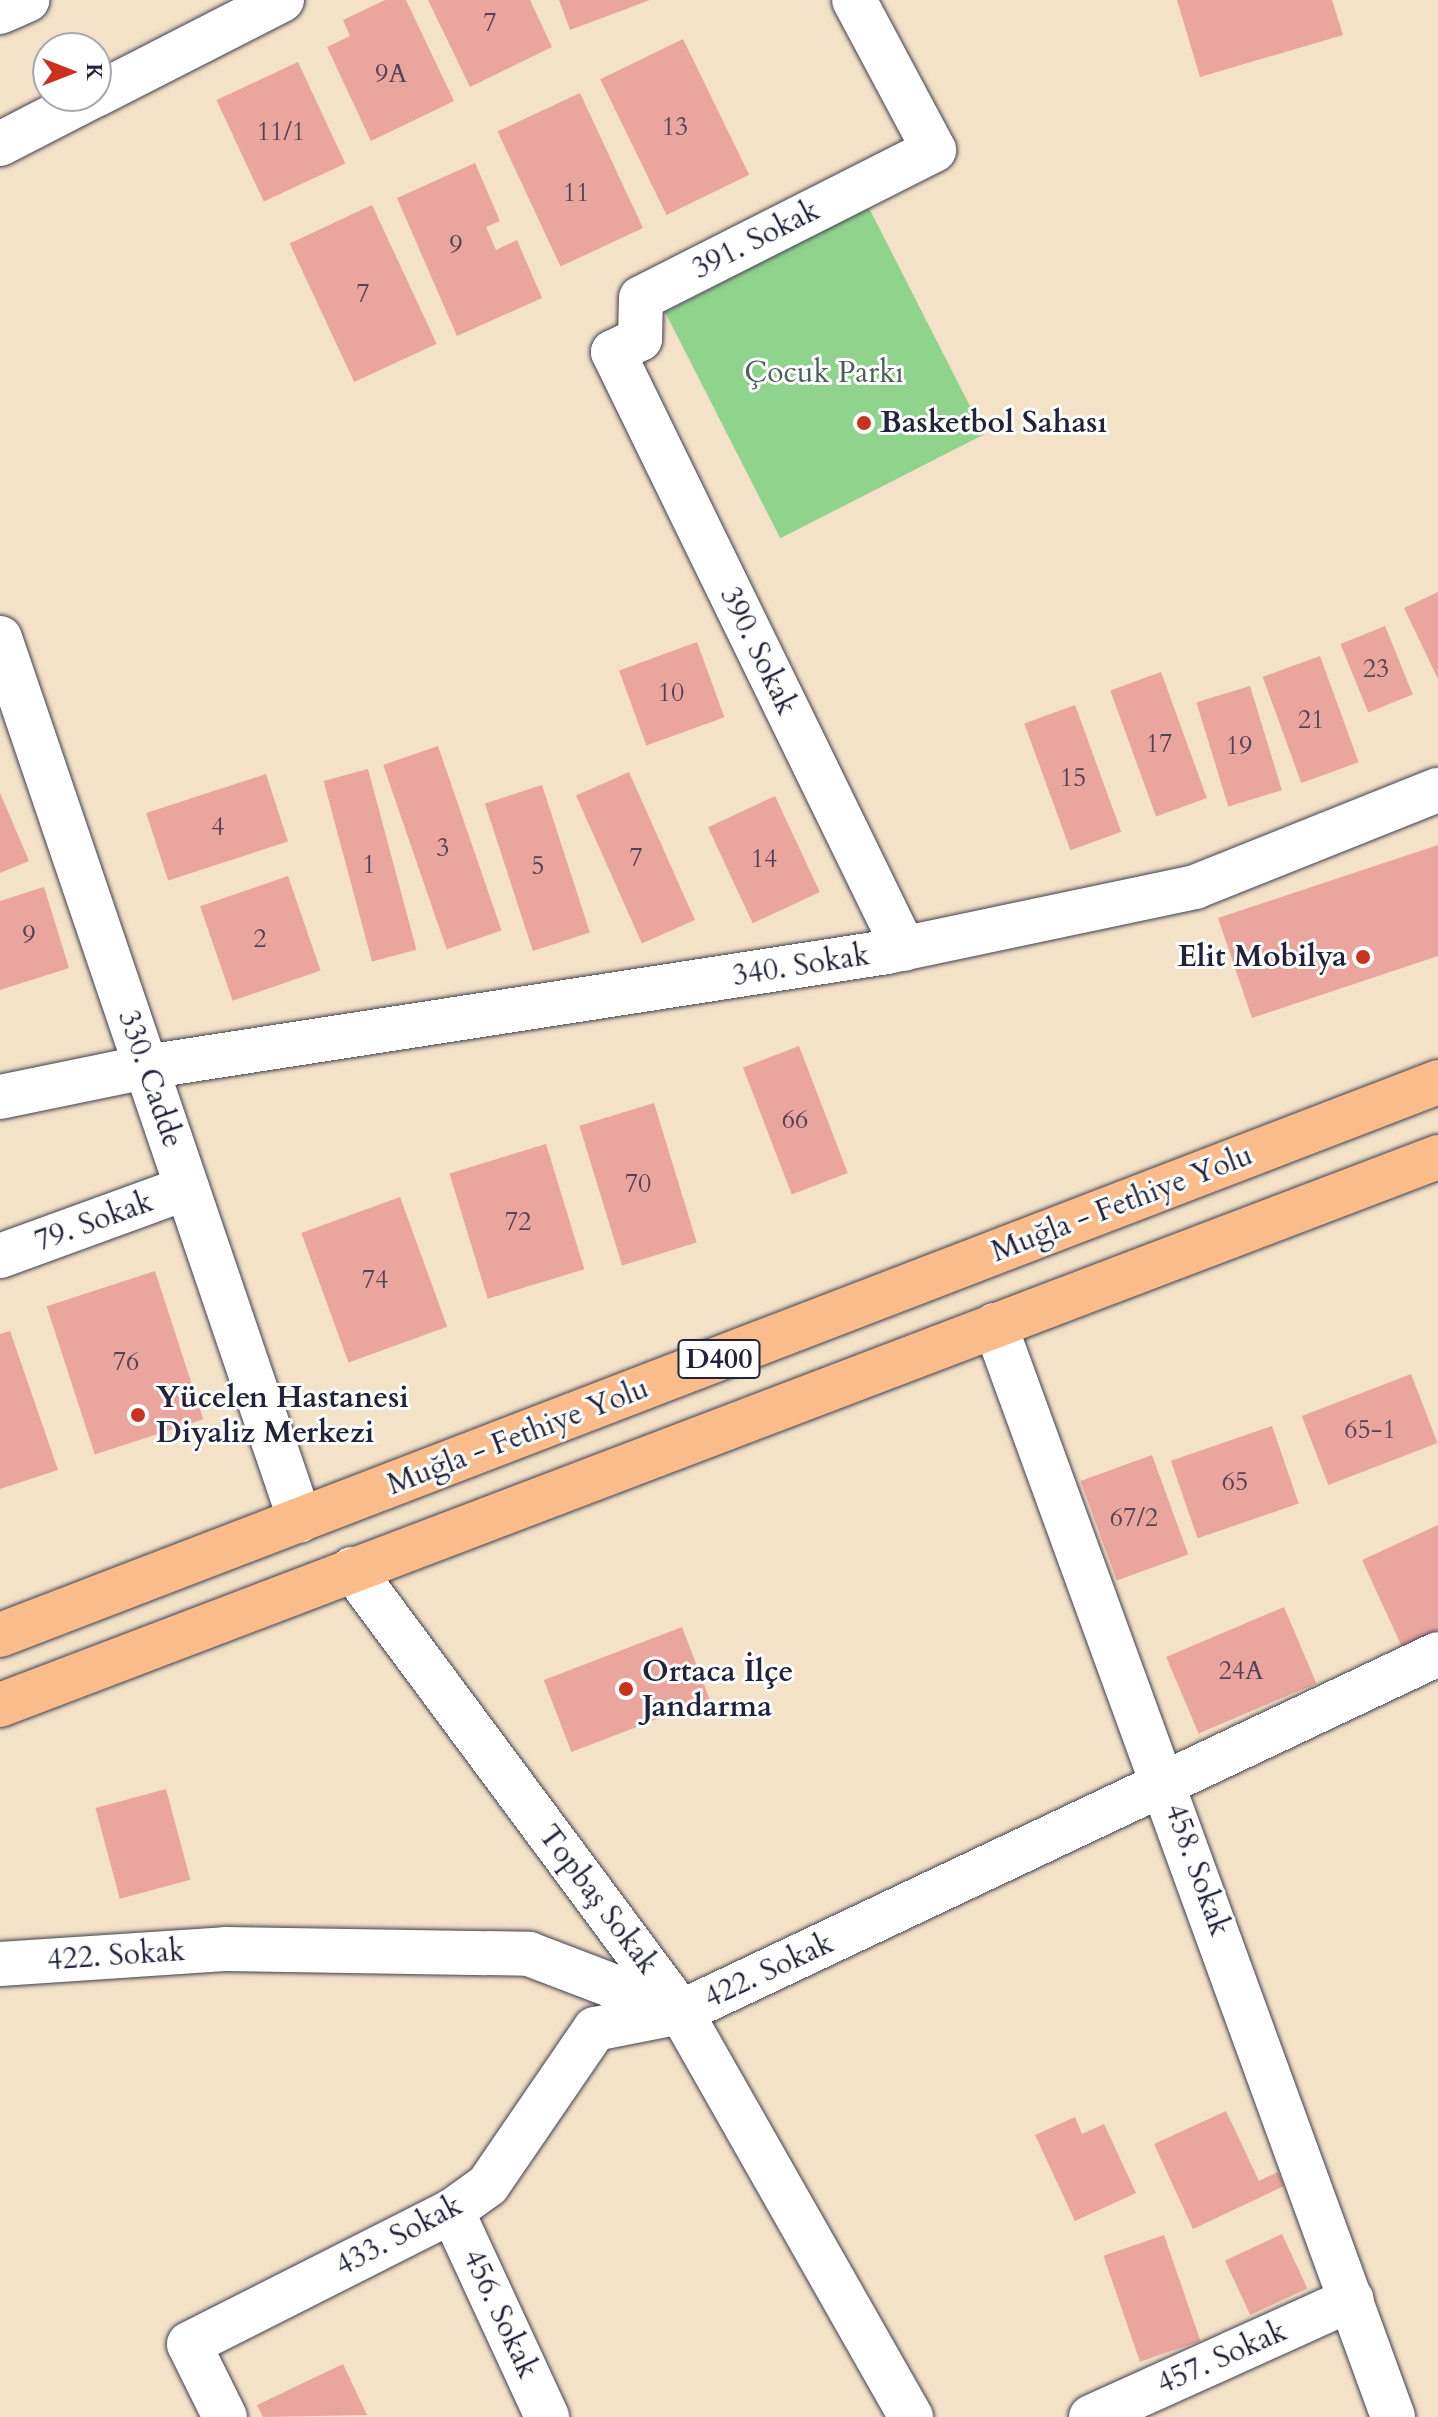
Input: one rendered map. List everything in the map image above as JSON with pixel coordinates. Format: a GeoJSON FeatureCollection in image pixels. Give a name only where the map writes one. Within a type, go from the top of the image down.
{"type":"FeatureCollection","features":[{"type":"Feature","properties":{"kind":"highway","name":"Muğla - Fethiye Yolu"},"geometry":{"type":"LineString","coordinates":[[0,1635],[1438,1082]]}},
{"type":"Feature","properties":{"kind":"highway","name":"D400"},"geometry":{"type":"LineString","coordinates":[[0,1705],[1438,1157]]}},
{"type":"Feature","properties":{"kind":"street"},"geometry":{"type":"LineString","coordinates":[[0,12],[27,0]]}},
{"type":"Feature","properties":{"kind":"street"},"geometry":{"type":"LineString","coordinates":[[112,86],[282,0]]}},
{"type":"Feature","properties":{"kind":"street","name":"391. Sokak"},"geometry":{"type":"LineString","coordinates":[[613,352],[640,339],[641,298],[934,150],[854,0]]}},
{"type":"Feature","properties":{"kind":"street"},"geometry":{"type":"LineString","coordinates":[[0,144],[62,112]]}},
{"type":"Feature","properties":{"kind":"street","name":"390. Sokak"},"geometry":{"type":"LineString","coordinates":[[613,352],[904,949]]}},
{"type":"Feature","properties":{"kind":"street","name":"330. Cadde"},"geometry":{"type":"LineString","coordinates":[[0,638],[7,682],[146,1067],[300,1520]]}},
{"type":"Feature","properties":{"kind":"street","name":"340. Sokak"},"geometry":{"type":"LineString","coordinates":[[0,1097],[146,1067],[904,949],[1195,887],[1438,790]]}},
{"type":"Feature","properties":{"kind":"street","name":"79. Sokak"},"geometry":{"type":"LineString","coordinates":[[0,1256],[187,1188]]}},
{"type":"Feature","properties":{"kind":"street","name":"458. Sokak"},"geometry":{"type":"LineString","coordinates":[[995,1325],[1167,1786],[1393,2417]]}},
{"type":"Feature","properties":{"kind":"street","name":"Topbaş Sokak"},"geometry":{"type":"LineString","coordinates":[[352,1569],[681,2012],[911,2417]]}},
{"type":"Feature","properties":{"kind":"street","name":"422. Sokak"},"geometry":{"type":"LineString","coordinates":[[0,1964],[225,1949],[529,1954],[681,2012],[1167,1786],[1438,1654]]}},
{"type":"Feature","properties":{"kind":"street","name":"433. Sokak"},"geometry":{"type":"LineString","coordinates":[[225,2417],[189,2344],[452,2211],[488,2185],[595,2029],[681,2012]]}},
{"type":"Feature","properties":{"kind":"street","name":"456. Sokak"},"geometry":{"type":"LineString","coordinates":[[452,2211],[547,2417]]}},
{"type":"Feature","properties":{"kind":"street","name":"457. Sokak"},"geometry":{"type":"LineString","coordinates":[[1091,2417],[1352,2299]]}},
{"type":"Feature","properties":{"kind":"green space","name":"Çocuk Parkı"},"geometry":{"type":"Polygon","coordinates":[[[869,208],[984,434],[780,538],[665,312],[869,208]]]}},
{"type":"Feature","properties":{"kind":"building"},"geometry":{"type":"Polygon","coordinates":[[[385,0],[406,0],[454,101],[371,141],[327,47],[350,36],[343,20],[385,0]]]}},
{"type":"Feature","properties":{"kind":"building"},"geometry":{"type":"Polygon","coordinates":[[[428,0],[530,0],[552,47],[470,87],[428,0]]]}},
{"type":"Feature","properties":{"kind":"building"},"geometry":{"type":"Polygon","coordinates":[[[559,0],[650,0],[570,30],[559,0]]]}},
{"type":"Feature","properties":{"kind":"building"},"geometry":{"type":"Polygon","coordinates":[[[1177,0],[1332,0],[1343,35],[1200,77],[1177,0]]]}},
{"type":"Feature","properties":{"kind":"building"},"geometry":{"type":"Polygon","coordinates":[[[683,39],[749,175],[667,215],[600,79],[683,39]]]}},
{"type":"Feature","properties":{"kind":"building"},"geometry":{"type":"Polygon","coordinates":[[[298,62],[345,164],[264,202],[216,100],[298,62]]]}},
{"type":"Feature","properties":{"kind":"building"},"geometry":{"type":"Polygon","coordinates":[[[580,93],[643,228],[560,266],[498,131],[580,93]]]}},
{"type":"Feature","properties":{"kind":"building"},"geometry":{"type":"Polygon","coordinates":[[[475,163],[500,221],[486,227],[496,250],[517,240],[542,298],[457,336],[397,198],[475,163]]]}},
{"type":"Feature","properties":{"kind":"building"},"geometry":{"type":"Polygon","coordinates":[[[372,205],[437,344],[354,382],[290,243],[372,205]]]}},
{"type":"Feature","properties":{"kind":"building"},"geometry":{"type":"Polygon","coordinates":[[[1438,592],[1438,679],[1404,608],[1438,592]]]}},
{"type":"Feature","properties":{"kind":"building"},"geometry":{"type":"Polygon","coordinates":[[[1385,626],[1413,695],[1368,713],[1340,644],[1385,626]]]}},
{"type":"Feature","properties":{"kind":"building"},"geometry":{"type":"Polygon","coordinates":[[[697,642],[724,717],[646,746],[619,670],[697,642]]]}},
{"type":"Feature","properties":{"kind":"building"},"geometry":{"type":"Polygon","coordinates":[[[1320,656],[1359,762],[1301,783],[1263,677],[1320,656]]]}},
{"type":"Feature","properties":{"kind":"building"},"geometry":{"type":"Polygon","coordinates":[[[1161,672],[1207,798],[1156,816],[1110,690],[1161,672]]]}},
{"type":"Feature","properties":{"kind":"building"},"geometry":{"type":"Polygon","coordinates":[[[1250,686],[1282,790],[1228,807],[1196,702],[1250,686]]]}},
{"type":"Feature","properties":{"kind":"building"},"geometry":{"type":"Polygon","coordinates":[[[1075,705],[1121,832],[1070,850],[1024,723],[1075,705]]]}},
{"type":"Feature","properties":{"kind":"building"},"geometry":{"type":"Polygon","coordinates":[[[438,746],[501,930],[447,949],[383,765],[438,746]]]}},
{"type":"Feature","properties":{"kind":"building"},"geometry":{"type":"Polygon","coordinates":[[[368,769],[416,950],[372,962],[324,781],[368,769]]]}},
{"type":"Feature","properties":{"kind":"building"},"geometry":{"type":"Polygon","coordinates":[[[629,772],[695,920],[642,944],[576,796],[629,772]]]}},
{"type":"Feature","properties":{"kind":"building"},"geometry":{"type":"Polygon","coordinates":[[[266,774],[288,842],[168,880],[146,813],[266,774]]]}},
{"type":"Feature","properties":{"kind":"building"},"geometry":{"type":"Polygon","coordinates":[[[542,785],[590,932],[533,951],[485,804],[542,785]]]}},
{"type":"Feature","properties":{"kind":"building"},"geometry":{"type":"Polygon","coordinates":[[[0,793],[29,861],[0,873],[0,793]]]}},
{"type":"Feature","properties":{"kind":"building"},"geometry":{"type":"Polygon","coordinates":[[[775,796],[820,892],[753,923],[708,827],[775,796]]]}},
{"type":"Feature","properties":{"kind":"building"},"geometry":{"type":"Polygon","coordinates":[[[1438,845],[1438,956],[1252,1018],[1218,918],[1438,845]]]}},
{"type":"Feature","properties":{"kind":"building"},"geometry":{"type":"Polygon","coordinates":[[[288,876],[321,971],[233,1001],[200,906],[288,876]]]}},
{"type":"Feature","properties":{"kind":"building"},"geometry":{"type":"Polygon","coordinates":[[[44,887],[69,968],[0,990],[0,901],[44,887]]]}},
{"type":"Feature","properties":{"kind":"building"},"geometry":{"type":"Polygon","coordinates":[[[799,1046],[848,1173],[792,1194],[743,1068],[799,1046]]]}},
{"type":"Feature","properties":{"kind":"building"},"geometry":{"type":"Polygon","coordinates":[[[654,1103],[697,1243],[622,1265],[579,1126],[654,1103]]]}},
{"type":"Feature","properties":{"kind":"building"},"geometry":{"type":"Polygon","coordinates":[[[546,1144],[584,1269],[488,1299],[449,1174],[546,1144]]]}},
{"type":"Feature","properties":{"kind":"building"},"geometry":{"type":"Polygon","coordinates":[[[400,1197],[447,1327],[349,1363],[301,1233],[400,1197]]]}},
{"type":"Feature","properties":{"kind":"building"},"geometry":{"type":"Polygon","coordinates":[[[155,1271],[203,1419],[95,1455],[47,1306],[155,1271]]]}},
{"type":"Feature","properties":{"kind":"building"},"geometry":{"type":"Polygon","coordinates":[[[10,1331],[58,1470],[0,1489],[0,1334],[10,1331]]]}},
{"type":"Feature","properties":{"kind":"building"},"geometry":{"type":"Polygon","coordinates":[[[1411,1374],[1438,1443],[1328,1485],[1302,1416],[1411,1374]]]}},
{"type":"Feature","properties":{"kind":"building"},"geometry":{"type":"Polygon","coordinates":[[[1272,1426],[1299,1504],[1198,1538],[1171,1461],[1272,1426]]]}},
{"type":"Feature","properties":{"kind":"building"},"geometry":{"type":"Polygon","coordinates":[[[1152,1455],[1188,1555],[1117,1581],[1081,1481],[1152,1455]]]}},
{"type":"Feature","properties":{"kind":"building"},"geometry":{"type":"Polygon","coordinates":[[[1438,1525],[1438,1630],[1402,1647],[1362,1560],[1438,1525]]]}},
{"type":"Feature","properties":{"kind":"building"},"geometry":{"type":"Polygon","coordinates":[[[1284,1607],[1316,1683],[1199,1733],[1166,1657],[1284,1607]]]}},
{"type":"Feature","properties":{"kind":"building","name":"Ortaca İlçe Jandarma"},"geometry":{"type":"Polygon","coordinates":[[[682,1627],[710,1699],[571,1752],[544,1680],[682,1627]]]}},
{"type":"Feature","properties":{"kind":"building"},"geometry":{"type":"Polygon","coordinates":[[[166,1789],[190,1880],[120,1899],[95,1808],[166,1789]]]}},
{"type":"Feature","properties":{"kind":"building"},"geometry":{"type":"Polygon","coordinates":[[[1226,2111],[1259,2181],[1278,2172],[1284,2186],[1193,2229],[1154,2144],[1226,2111]]]}},
{"type":"Feature","properties":{"kind":"building"},"geometry":{"type":"Polygon","coordinates":[[[1075,2117],[1082,2134],[1104,2124],[1136,2193],[1075,2221],[1035,2135],[1075,2117]]]}},
{"type":"Feature","properties":{"kind":"building"},"geometry":{"type":"Polygon","coordinates":[[[1282,2234],[1307,2288],[1250,2315],[1225,2261],[1282,2234]]]}},
{"type":"Feature","properties":{"kind":"building"},"geometry":{"type":"Polygon","coordinates":[[[1164,2235],[1200,2341],[1140,2362],[1103,2256],[1164,2235]]]}},
{"type":"Feature","properties":{"kind":"building"},"geometry":{"type":"Polygon","coordinates":[[[343,2364],[367,2415],[263,2417],[257,2405],[343,2364]]]}},
{"type":"Feature","properties":{"kind":"place","name":"Basketbol Sahası"},"geometry":{"type":"Point","coordinates":[864,423]}},
{"type":"Feature","properties":{"kind":"place","name":"Elit Mobilya"},"geometry":{"type":"Point","coordinates":[1363,957]}},
{"type":"Feature","properties":{"kind":"place","name":"Yücelen Hastanesi Diyaliz Merkezi"},"geometry":{"type":"Point","coordinates":[138,1415]}},
{"type":"Feature","properties":{"kind":"place","name":"Ortaca İlçe Jandarma"},"geometry":{"type":"Point","coordinates":[626,1689]}}]}
